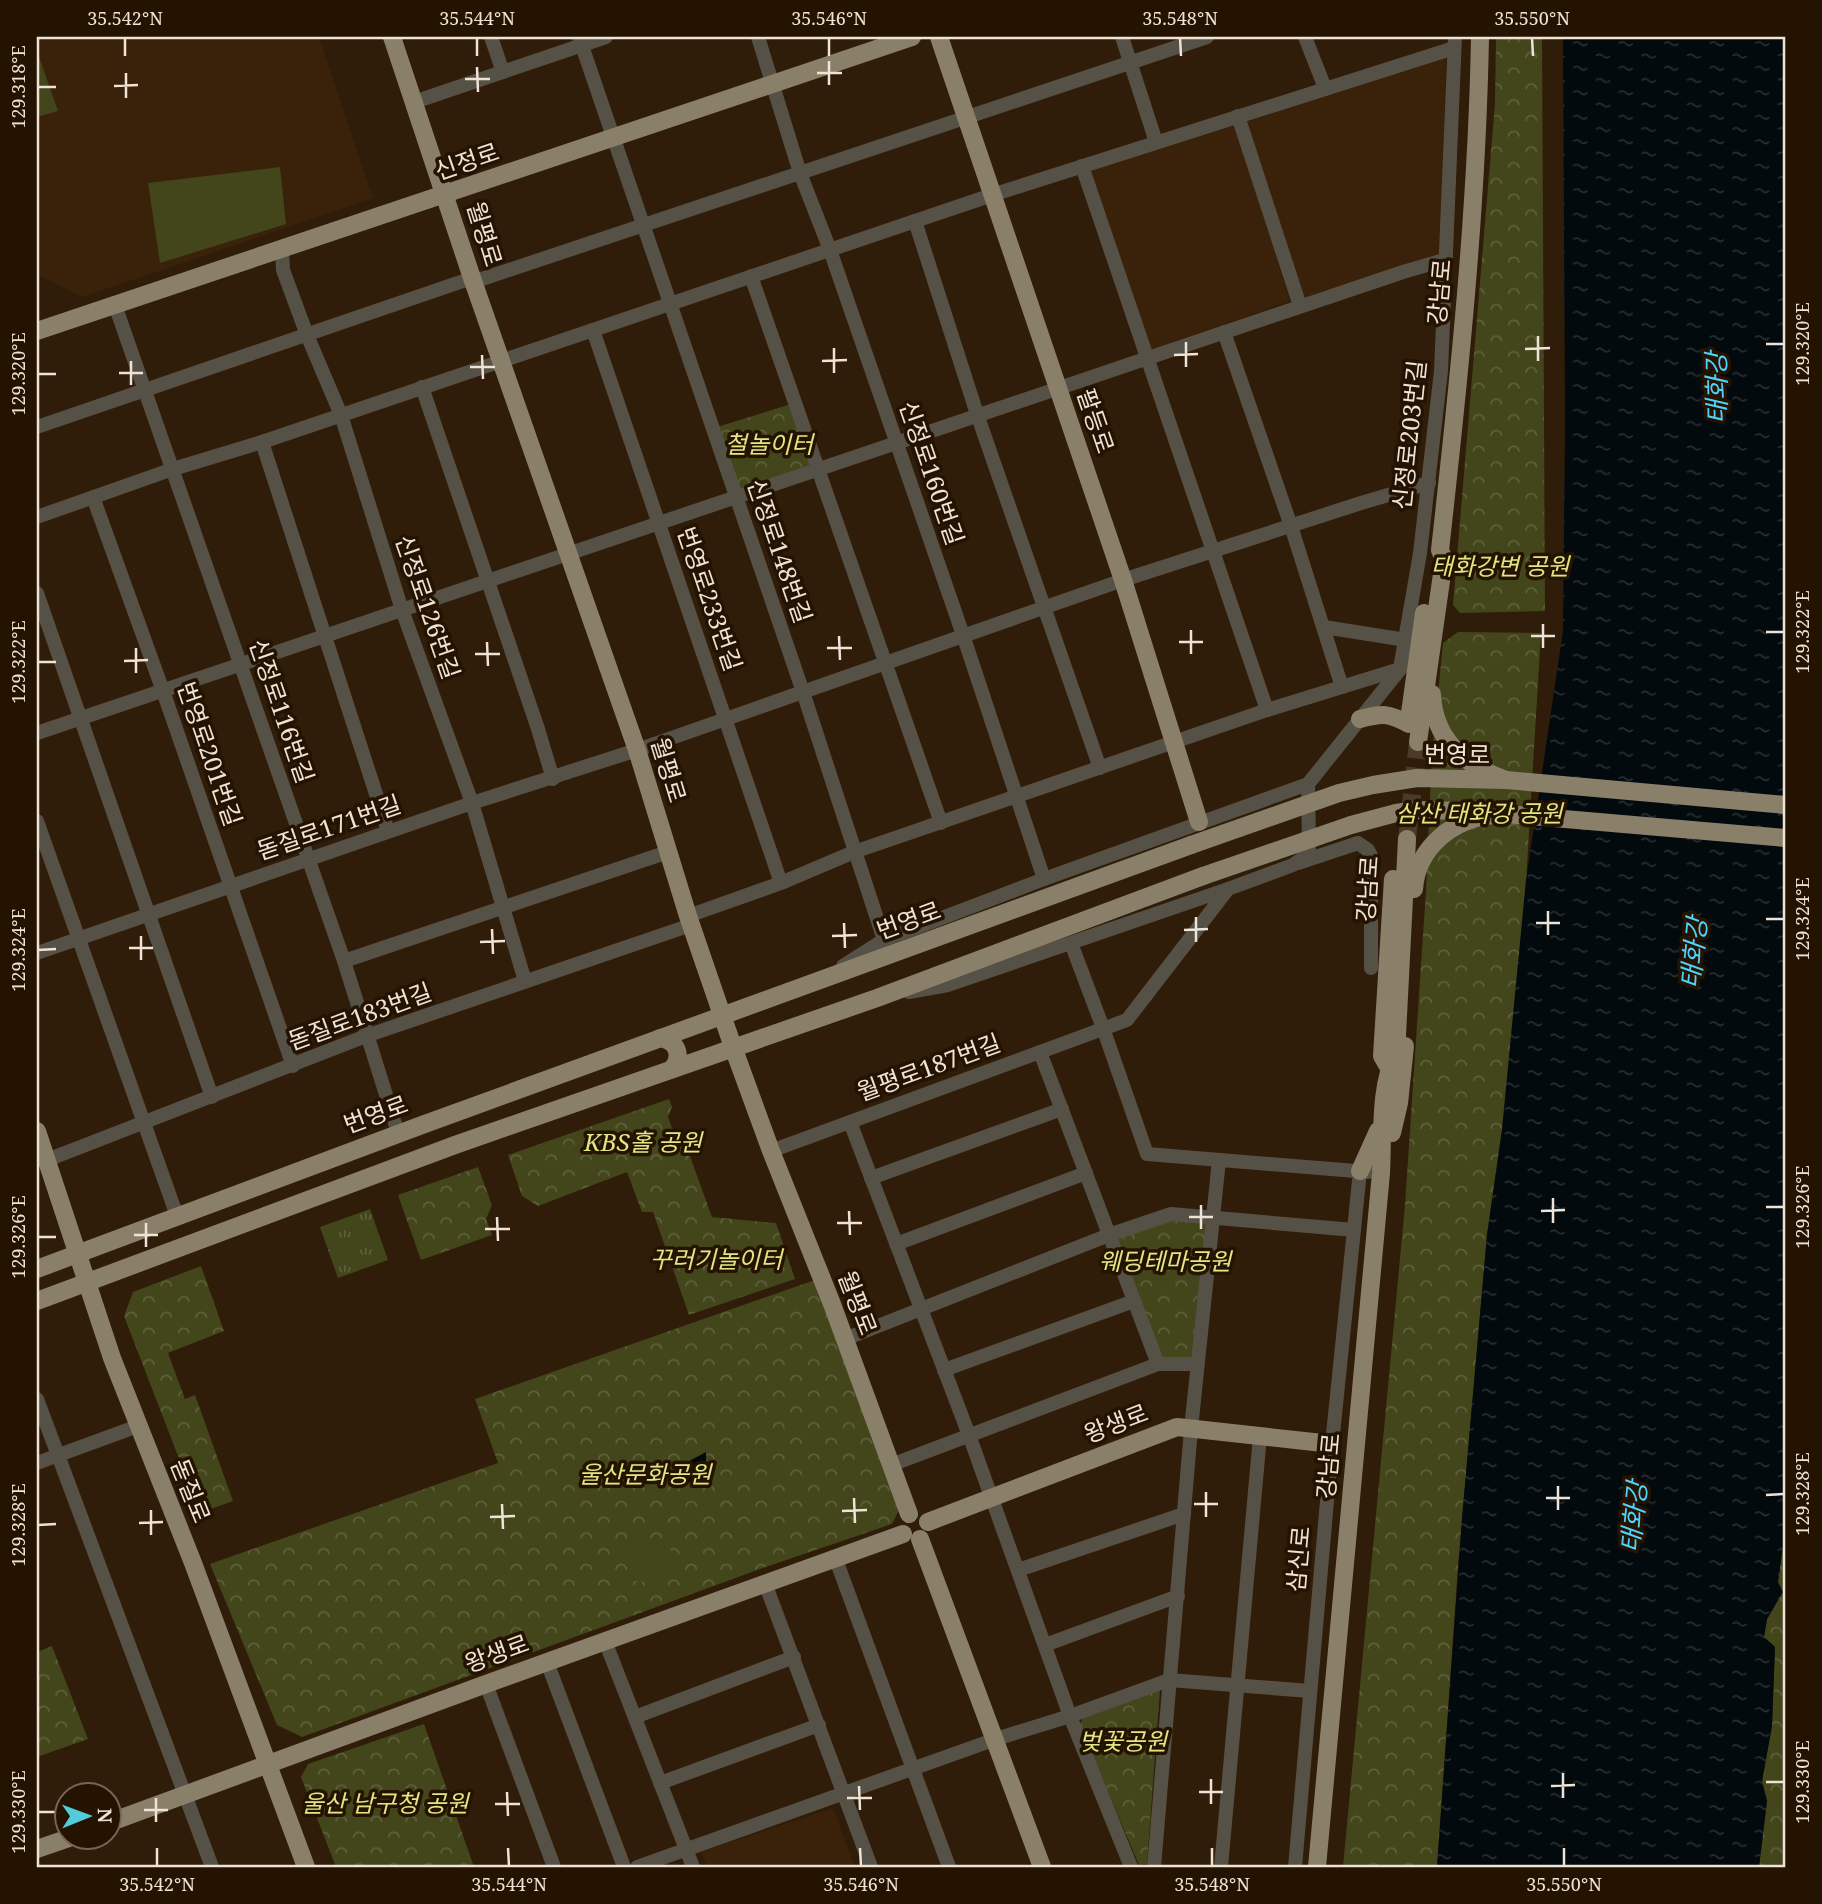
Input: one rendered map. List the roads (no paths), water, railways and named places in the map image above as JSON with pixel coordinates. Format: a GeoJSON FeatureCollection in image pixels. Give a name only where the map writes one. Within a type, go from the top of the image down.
{"type":"FeatureCollection","features":[{"type":"Feature","properties":{"kind":"main road","name":"월평로"},"geometry":{"type":"LineString","coordinates":[[392,37],[500,361],[637,750],[733,1047],[909,1514]]}},
{"type":"Feature","properties":{"kind":"main road","name":"신정로"},"geometry":{"type":"LineString","coordinates":[[37,331],[912,37]]}},
{"type":"Feature","properties":{"kind":"main road","name":"팔등로"},"geometry":{"type":"LineString","coordinates":[[939,37],[1123,580],[1199,822]]}},
{"type":"Feature","properties":{"kind":"main road","name":"강남로"},"geometry":{"type":"LineString","coordinates":[[1411,736],[1437,629],[1444,561],[1440,550],[1473,181],[1480,37]]}},
{"type":"Feature","properties":{"kind":"main road","name":"강남로"},"geometry":{"type":"LineString","coordinates":[[1411,736],[1413,644],[1433,559],[1440,550]]}},
{"type":"Feature","properties":{"kind":"main road"},"geometry":{"type":"LineString","coordinates":[[1437,629],[1438,650],[1432,696],[1439,730],[1457,751],[1480,768],[1506,780]]}},
{"type":"Feature","properties":{"kind":"main road"},"geometry":{"type":"LineString","coordinates":[[1360,719],[1392,715],[1411,736]]}},
{"type":"Feature","properties":{"kind":"main road","name":"번영로"},"geometry":{"type":"LineString","coordinates":[[37,1269],[398,1133],[1327,797],[1373,785],[1417,778],[1506,780],[1785,805]]}},
{"type":"Feature","properties":{"kind":"main road"},"geometry":{"type":"LineString","coordinates":[[37,1301],[455,1145],[877,998],[1203,876],[1351,825],[1396,813],[1435,810],[1502,813],[1785,838]]}},
{"type":"Feature","properties":{"kind":"main road"},"geometry":{"type":"LineString","coordinates":[[1381,1173],[1399,1102],[1404,1061],[1415,875],[1422,857],[1444,835],[1474,818],[1502,813]]}},
{"type":"Feature","properties":{"kind":"main road","name":"강남로"},"geometry":{"type":"LineString","coordinates":[[1317,1867],[1381,1173],[1389,1068],[1382,1056],[1402,838]]}},
{"type":"Feature","properties":{"kind":"main road"},"geometry":{"type":"LineString","coordinates":[[660,1038],[668,1039],[678,1049],[678,1057],[672,1069]]}},
{"type":"Feature","properties":{"kind":"main road"},"geometry":{"type":"LineString","coordinates":[[1360,1171],[1371,1150],[1385,1101]]}},
{"type":"Feature","properties":{"kind":"main road","name":"돋질로"},"geometry":{"type":"LineString","coordinates":[[37,1131],[42,1154],[138,1426],[193,1563],[306,1867]]}},
{"type":"Feature","properties":{"kind":"main road"},"geometry":{"type":"LineString","coordinates":[[151,1226],[145,1232],[143,1244],[150,1252],[160,1254]]}},
{"type":"Feature","properties":{"kind":"main road","name":"왕생로"},"geometry":{"type":"LineString","coordinates":[[928,1521],[1177,1427],[1332,1444]]}},
{"type":"Feature","properties":{"kind":"main road"},"geometry":{"type":"LineString","coordinates":[[912,1536],[928,1530],[928,1521],[918,1513],[909,1514],[901,1523],[912,1536],[996,1739],[1042,1867]]}},
{"type":"Feature","properties":{"kind":"main road","name":"왕생로"},"geometry":{"type":"LineString","coordinates":[[122,1818],[835,1557],[912,1536]]}},
{"type":"Feature","properties":{"kind":"street"},"geometry":{"type":"LineString","coordinates":[[491,37],[503,72]]}},
{"type":"Feature","properties":{"kind":"street"},"geometry":{"type":"LineString","coordinates":[[414,102],[503,72],[581,41],[606,37]]}},
{"type":"Feature","properties":{"kind":"street","name":"신정로160번길"},"geometry":{"type":"LineString","coordinates":[[758,37],[800,173],[830,250],[1044,879]]}},
{"type":"Feature","properties":{"kind":"street"},"geometry":{"type":"LineString","coordinates":[[1122,37],[1156,142]]}},
{"type":"Feature","properties":{"kind":"street"},"geometry":{"type":"LineString","coordinates":[[37,427],[472,278],[482,279],[1207,37]]}},
{"type":"Feature","properties":{"kind":"street"},"geometry":{"type":"LineString","coordinates":[[1305,37],[1325,88]]}},
{"type":"Feature","properties":{"kind":"street","name":"신정로148번길"},"geometry":{"type":"LineString","coordinates":[[581,41],[642,226],[737,496],[884,940]]}},
{"type":"Feature","properties":{"kind":"street"},"geometry":{"type":"LineString","coordinates":[[37,517],[992,195],[1325,88],[1455,43]]}},
{"type":"Feature","properties":{"kind":"street","name":"신정로203번길"},"geometry":{"type":"LineString","coordinates":[[1413,644],[1441,371],[1455,43]]}},
{"type":"Feature","properties":{"kind":"street"},"geometry":{"type":"LineString","coordinates":[[1238,116],[1300,306]]}},
{"type":"Feature","properties":{"kind":"street"},"geometry":{"type":"LineString","coordinates":[[1082,166],[1267,710]]}},
{"type":"Feature","properties":{"kind":"street"},"geometry":{"type":"LineString","coordinates":[[915,221],[977,414],[1100,768]]}},
{"type":"Feature","properties":{"kind":"street","name":"신정로126번길"},"geometry":{"type":"LineString","coordinates":[[282,249],[284,270],[307,335],[341,415],[402,610],[471,803],[526,981]]}},
{"type":"Feature","properties":{"kind":"street"},"geometry":{"type":"LineString","coordinates":[[37,733],[896,441],[1444,260]]}},
{"type":"Feature","properties":{"kind":"street"},"geometry":{"type":"LineString","coordinates":[[751,276],[940,822]]}},
{"type":"Feature","properties":{"kind":"street","name":"신정로116번길"},"geometry":{"type":"LineString","coordinates":[[115,305],[147,390],[344,961],[398,1133]]}},
{"type":"Feature","properties":{"kind":"street","name":"번영로233번길"},"geometry":{"type":"LineString","coordinates":[[593,330],[781,883]]}},
{"type":"Feature","properties":{"kind":"street"},"geometry":{"type":"LineString","coordinates":[[1224,332],[1291,526],[1342,687]]}},
{"type":"Feature","properties":{"kind":"street"},"geometry":{"type":"LineString","coordinates":[[422,387],[553,779]]}},
{"type":"Feature","properties":{"kind":"street"},"geometry":{"type":"LineString","coordinates":[[262,442],[388,831]]}},
{"type":"Feature","properties":{"kind":"street","name":"돋질로171번길"},"geometry":{"type":"LineString","coordinates":[[37,953],[471,803],[553,779],[1123,580],[1429,484]]}},
{"type":"Feature","properties":{"kind":"street","name":"번영로201번길"},"geometry":{"type":"LineString","coordinates":[[93,498],[293,1066]]}},
{"type":"Feature","properties":{"kind":"street"},"geometry":{"type":"LineString","coordinates":[[37,593],[212,1097]]}},
{"type":"Feature","properties":{"kind":"street"},"geometry":{"type":"LineString","coordinates":[[1324,627],[1413,644]]}},
{"type":"Feature","properties":{"kind":"street"},"geometry":{"type":"LineString","coordinates":[[821,980],[884,940],[1308,784],[1400,669],[1413,644],[1437,629]]}},
{"type":"Feature","properties":{"kind":"street","name":"돋질로183번길"},"geometry":{"type":"LineString","coordinates":[[42,1154],[143,1123],[366,1036],[526,981],[690,920],[855,852],[1267,710],[1400,669]]}},
{"type":"Feature","properties":{"kind":"street"},"geometry":{"type":"LineString","coordinates":[[1293,865],[1303,858],[1309,848],[1308,784]]}},
{"type":"Feature","properties":{"kind":"street"},"geometry":{"type":"LineString","coordinates":[[37,821],[177,1216]]}},
{"type":"Feature","properties":{"kind":"street"},"geometry":{"type":"LineString","coordinates":[[877,998],[948,985],[1358,843],[1368,850],[1370,856],[1371,968]]}},
{"type":"Feature","properties":{"kind":"street"},"geometry":{"type":"LineString","coordinates":[[344,961],[668,852]]}},
{"type":"Feature","properties":{"kind":"street","name":"월평로187번길"},"geometry":{"type":"LineString","coordinates":[[771,1151],[1127,1020],[1228,889]]}},
{"type":"Feature","properties":{"kind":"street"},"geometry":{"type":"LineString","coordinates":[[1071,943],[1104,1028],[1147,1154],[1381,1173]]}},
{"type":"Feature","properties":{"kind":"street"},"geometry":{"type":"LineString","coordinates":[[1040,1052],[1158,1363]]}},
{"type":"Feature","properties":{"kind":"street"},"geometry":{"type":"LineString","coordinates":[[871,1178],[1062,1109]]}},
{"type":"Feature","properties":{"kind":"street"},"geometry":{"type":"LineString","coordinates":[[850,1122],[969,1435],[1070,1716],[1131,1867]]}},
{"type":"Feature","properties":{"kind":"street"},"geometry":{"type":"LineString","coordinates":[[1154,1867],[1191,1429],[1219,1160]]}},
{"type":"Feature","properties":{"kind":"street","name":"삼신로"},"geometry":{"type":"LineString","coordinates":[[1295,1867],[1332,1444],[1360,1171]]}},
{"type":"Feature","properties":{"kind":"street"},"geometry":{"type":"LineString","coordinates":[[896,1244],[1086,1172]]}},
{"type":"Feature","properties":{"kind":"street"},"geometry":{"type":"LineString","coordinates":[[845,1339],[1109,1235],[1171,1214],[1354,1230]]}},
{"type":"Feature","properties":{"kind":"street"},"geometry":{"type":"LineString","coordinates":[[944,1370],[1134,1301]]}},
{"type":"Feature","properties":{"kind":"street"},"geometry":{"type":"LineString","coordinates":[[891,1465],[1158,1363],[1197,1364]]}},
{"type":"Feature","properties":{"kind":"street"},"geometry":{"type":"LineString","coordinates":[[37,1399],[212,1867]]}},
{"type":"Feature","properties":{"kind":"street"},"geometry":{"type":"LineString","coordinates":[[37,1463],[138,1426]]}},
{"type":"Feature","properties":{"kind":"street"},"geometry":{"type":"LineString","coordinates":[[1221,1867],[1260,1436]]}},
{"type":"Feature","properties":{"kind":"street"},"geometry":{"type":"LineString","coordinates":[[1018,1570],[1184,1514]]}},
{"type":"Feature","properties":{"kind":"street"},"geometry":{"type":"LineString","coordinates":[[835,1557],[948,1867]]}},
{"type":"Feature","properties":{"kind":"street"},"geometry":{"type":"LineString","coordinates":[[765,1583],[871,1867]]}},
{"type":"Feature","properties":{"kind":"street"},"geometry":{"type":"LineString","coordinates":[[1045,1645],[1178,1596]]}},
{"type":"Feature","properties":{"kind":"street"},"geometry":{"type":"LineString","coordinates":[[605,1641],[693,1867]]}},
{"type":"Feature","properties":{"kind":"street"},"geometry":{"type":"LineString","coordinates":[[635,1717],[794,1657]]}},
{"type":"Feature","properties":{"kind":"street"},"geometry":{"type":"LineString","coordinates":[[547,1662],[624,1867]]}},
{"type":"Feature","properties":{"kind":"street"},"geometry":{"type":"LineString","coordinates":[[637,1867],[1169,1680],[1310,1691]]}},
{"type":"Feature","properties":{"kind":"street"},"geometry":{"type":"LineString","coordinates":[[486,1684],[554,1867]]}},
{"type":"Feature","properties":{"kind":"street"},"geometry":{"type":"LineString","coordinates":[[660,1783],[819,1725]]}},
{"type":"Feature","properties":{"kind":"water","name":"태화강"},"geometry":{"type":"Polygon","coordinates":[[[1563,37],[1785,37],[1785,1531],[1778,1582],[1783,1592],[1767,1619],[1764,1637],[1775,1647],[1772,1726],[1762,1781],[1767,1801],[1759,1867],[1437,1867],[1462,1518],[1487,1235],[1502,1129],[1526,880],[1563,631],[1563,37]]]}},
{"type":"Feature","properties":{"kind":"water"},"geometry":{"type":"Polygon","coordinates":[[[706,1452],[705,1466],[699,1476],[689,1483],[675,1484],[691,1460],[706,1452]]]}},
{"type":"Feature","properties":{"kind":"tunnel"},"geometry":{"type":"LineString","coordinates":[[1407,839],[1418,742]]}},
{"type":"Feature","properties":{"kind":"park label","name":"철놀이터"},"geometry":{"type":"Point","coordinates":[769,445]}},
{"type":"Feature","properties":{"kind":"park label","name":"태화강변 공원"},"geometry":{"type":"Point","coordinates":[1500,567]}},
{"type":"Feature","properties":{"kind":"park label","name":"삼산 태화강 공원"},"geometry":{"type":"Point","coordinates":[1479,814]}},
{"type":"Feature","properties":{"kind":"park label","name":"KBS홀 공원"},"geometry":{"type":"Point","coordinates":[643,1143]}},
{"type":"Feature","properties":{"kind":"park label","name":"꾸러기놀이터"},"geometry":{"type":"Point","coordinates":[716,1260]}},
{"type":"Feature","properties":{"kind":"park label","name":"웨딩테마공원"},"geometry":{"type":"Point","coordinates":[1165,1262]}},
{"type":"Feature","properties":{"kind":"park label","name":"울산문화공원"},"geometry":{"type":"Point","coordinates":[645,1475]}},
{"type":"Feature","properties":{"kind":"park label","name":"벚꽃공원"},"geometry":{"type":"Point","coordinates":[1123,1742]}},
{"type":"Feature","properties":{"kind":"park label","name":"울산 남구청 공원"},"geometry":{"type":"Point","coordinates":[385,1804]}}]}
